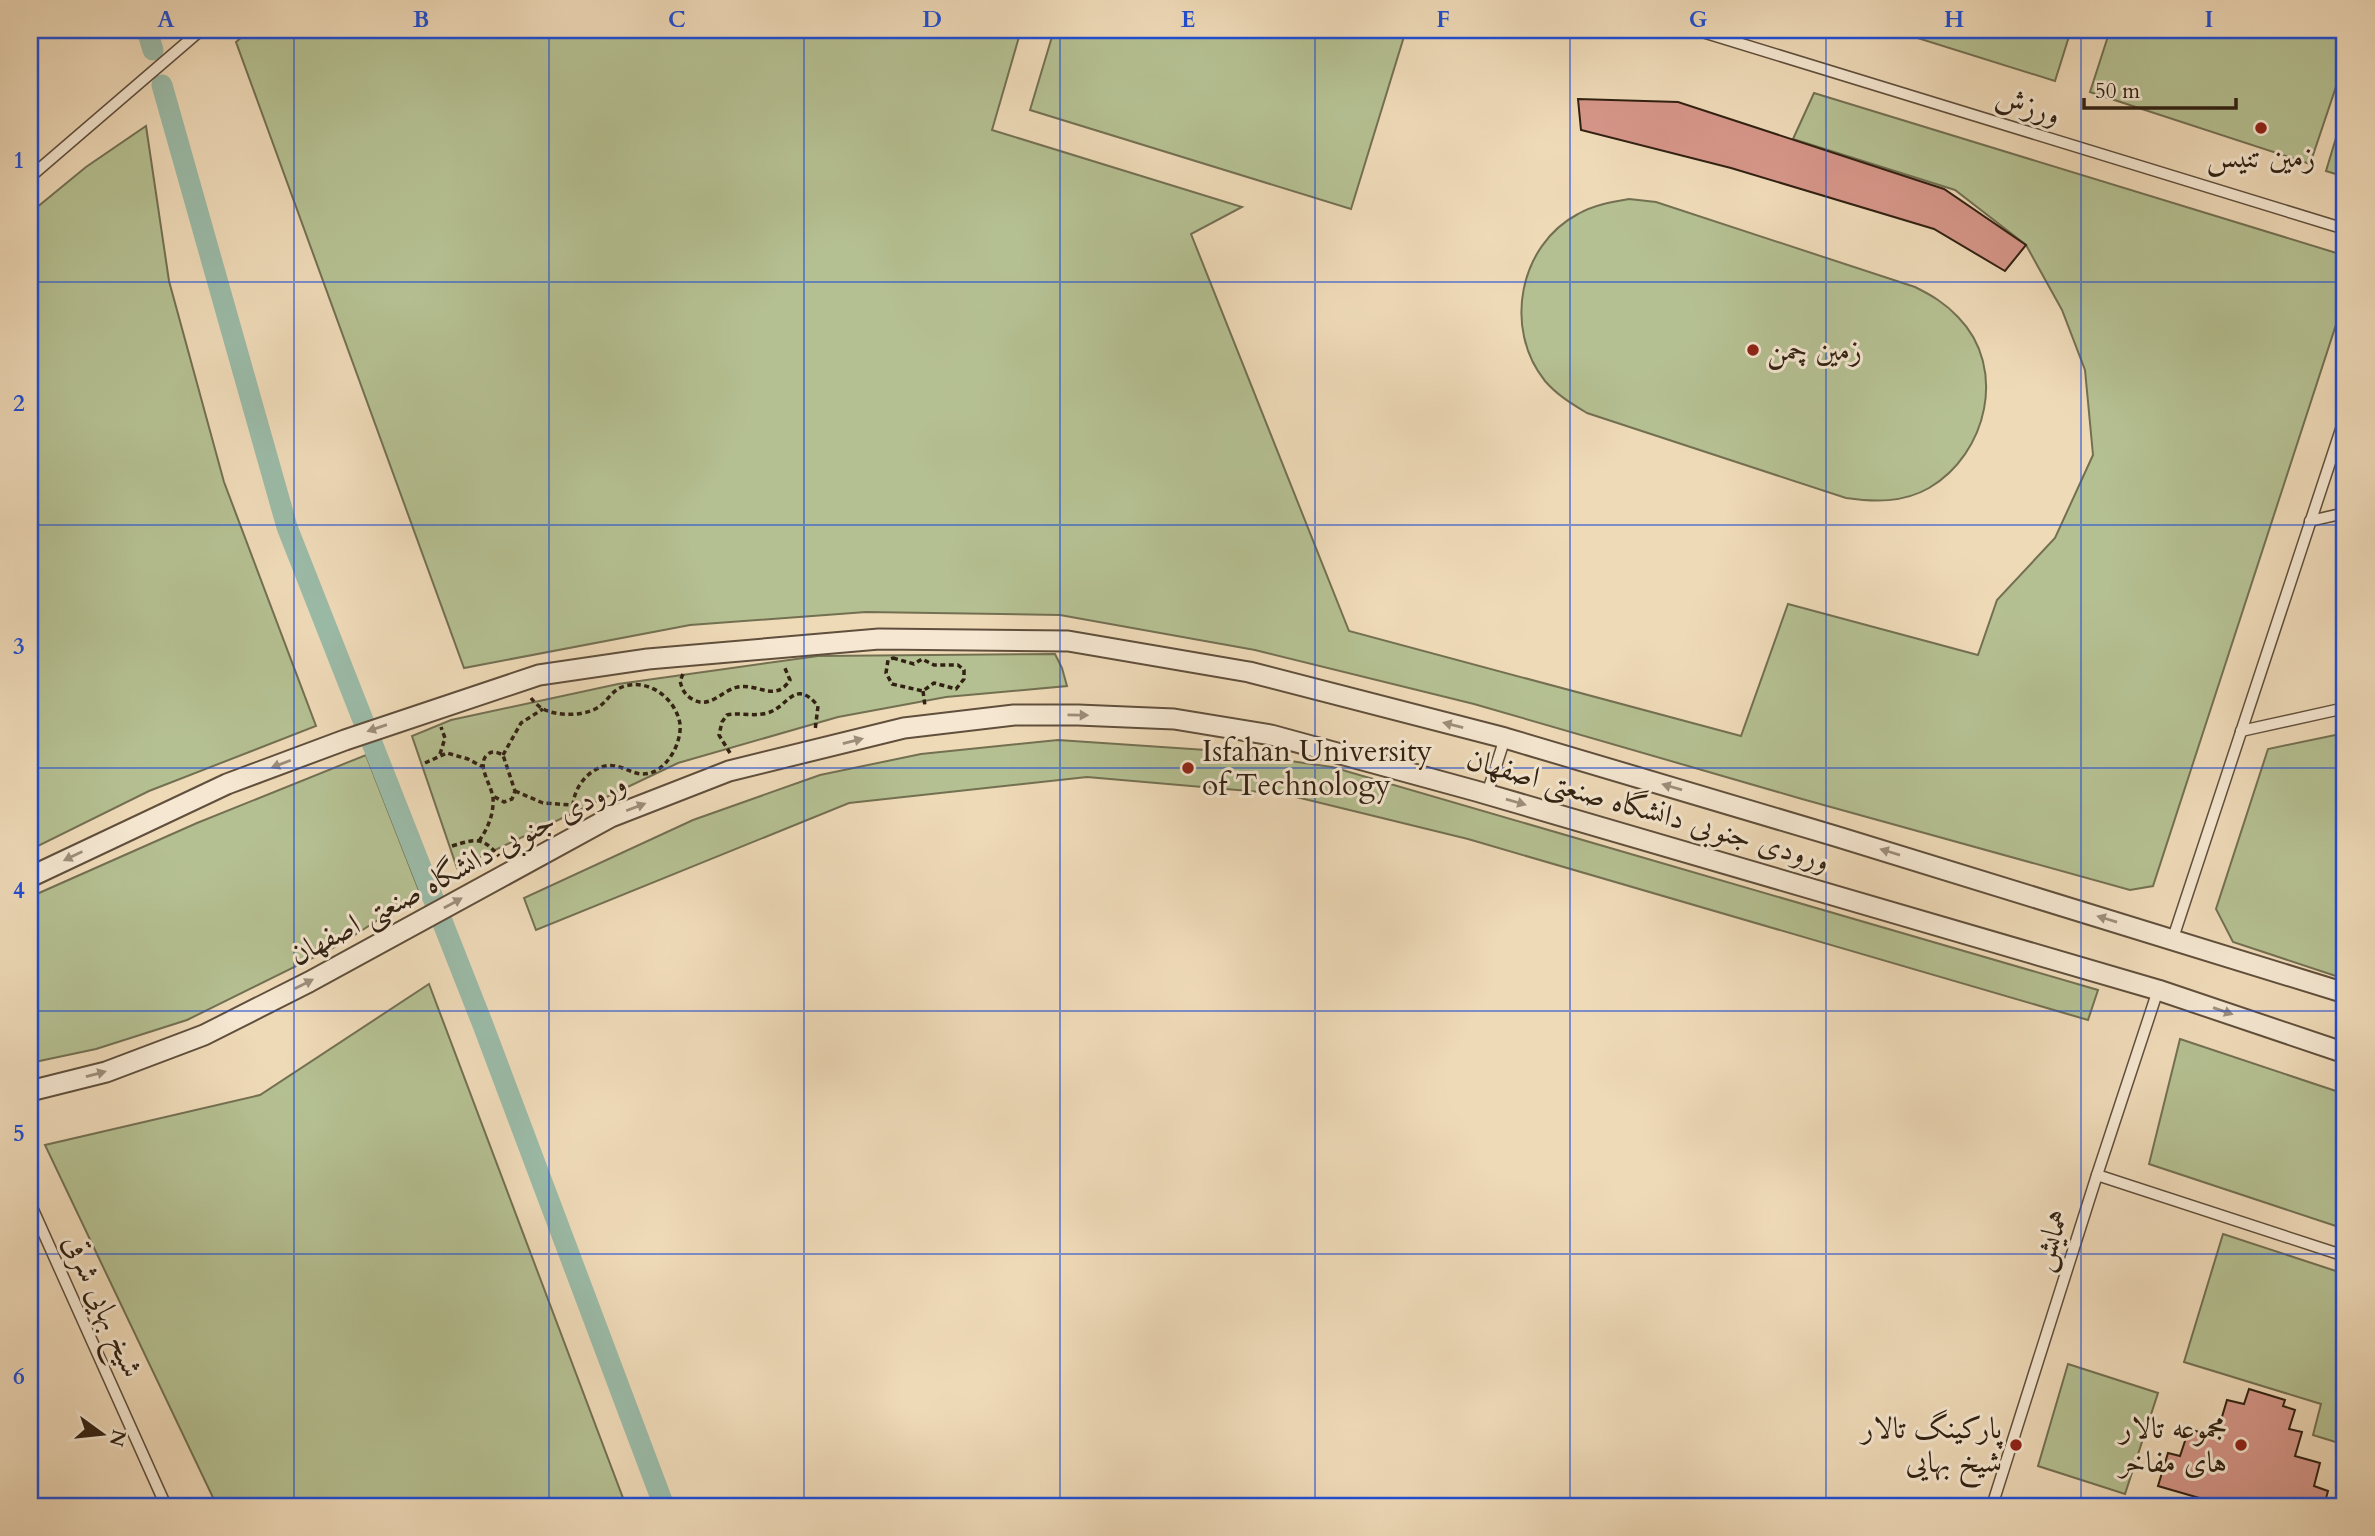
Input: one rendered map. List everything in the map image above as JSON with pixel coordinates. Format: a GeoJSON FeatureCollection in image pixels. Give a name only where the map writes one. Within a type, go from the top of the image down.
{"type":"FeatureCollection","features":[{"type":"Feature","properties":{"kind":"street","name":"ورودی جنوبی دانشگاه صنعتی اصفهان"},"geometry":{"type":"LineString","coordinates":[[30,877],[227,784],[410,717],[539,676],[648,659],[879,639],[1068,641],[1249,672],[1505,738],[2345,993]]}},
{"type":"Feature","properties":{"kind":"street","name":"ورودی جنوبی دانشگاه صنعتی اصفهان"},"geometry":{"type":"LineString","coordinates":[[30,1091],[106,1072],[204,1035],[309,982],[611,817],[729,771],[904,728],[1014,715],[1174,719],[1271,735],[1487,794],[2158,990],[2345,1053]]}},
{"type":"Feature","properties":{"kind":"lane"},"geometry":{"type":"LineString","coordinates":[[30,177],[201,30]]}},
{"type":"Feature","properties":{"kind":"lane","name":"ورزش"},"geometry":{"type":"LineString","coordinates":[[1696,30],[2345,229]]}},
{"type":"Feature","properties":{"kind":"lane"},"geometry":{"type":"LineString","coordinates":[[2173,939],[2345,417]]}},
{"type":"Feature","properties":{"kind":"lane"},"geometry":{"type":"LineString","coordinates":[[2310,521],[2345,513]]}},
{"type":"Feature","properties":{"kind":"lane"},"geometry":{"type":"LineString","coordinates":[[2242,731],[2345,708]]}},
{"type":"Feature","properties":{"kind":"lane"},"geometry":{"type":"LineString","coordinates":[[1487,794],[1505,738]]}},
{"type":"Feature","properties":{"kind":"lane","name":"همایش"},"geometry":{"type":"LineString","coordinates":[[1992,1506],[2158,990]]}},
{"type":"Feature","properties":{"kind":"lane"},"geometry":{"type":"LineString","coordinates":[[2097,1175],[2345,1256]]}},
{"type":"Feature","properties":{"kind":"lane","name":"شیخ بهایی شرقی"},"geometry":{"type":"LineString","coordinates":[[30,1203],[166,1506]]}},
{"type":"Feature","properties":{"kind":"path"},"geometry":{"type":"LineString","coordinates":[[689,656],[680,681],[683,690],[697,702],[709,702],[739,687],[775,692],[785,688],[790,680],[772,648]]}},
{"type":"Feature","properties":{"kind":"path"},"geometry":{"type":"LineString","coordinates":[[893,658],[914,664],[922,659],[928,660],[934,664],[958,665],[964,670],[964,679],[956,689],[934,683],[923,691],[917,691],[912,687],[892,684],[886,673],[888,660],[893,658]]}},
{"type":"Feature","properties":{"kind":"path"},"geometry":{"type":"LineString","coordinates":[[520,681],[531,698],[543,709],[578,715],[588,713],[614,691],[638,684],[661,692],[678,714],[681,731],[679,743],[658,768],[642,774],[615,765],[604,766],[580,784],[572,805],[579,834]]}},
{"type":"Feature","properties":{"kind":"path"},"geometry":{"type":"LineString","coordinates":[[743,767],[723,745],[719,735],[722,722],[727,715],[736,713],[770,713],[791,696],[803,694],[818,706],[813,751]]}},
{"type":"Feature","properties":{"kind":"path"},"geometry":{"type":"LineString","coordinates":[[493,796],[504,802],[512,799],[515,791],[503,755],[521,723],[543,709]]}},
{"type":"Feature","properties":{"kind":"path"},"geometry":{"type":"LineString","coordinates":[[432,710],[445,738],[440,754]]}},
{"type":"Feature","properties":{"kind":"path"},"geometry":{"type":"LineString","coordinates":[[479,841],[492,816],[493,796],[483,767],[484,760],[489,754],[496,752],[503,755]]}},
{"type":"Feature","properties":{"kind":"path"},"geometry":{"type":"LineString","coordinates":[[425,763],[447,753],[483,767]]}},
{"type":"Feature","properties":{"kind":"path"},"geometry":{"type":"LineString","coordinates":[[515,791],[543,803],[572,805]]}},
{"type":"Feature","properties":{"kind":"path"},"geometry":{"type":"LineString","coordinates":[[452,846],[475,839],[491,846],[511,871]]}},
{"type":"Feature","properties":{"kind":"green space"},"geometry":{"type":"Polygon","coordinates":[[[250,30],[1021,30],[992,130],[1242,207],[1191,234],[1349,631],[1741,736],[1788,604],[1978,655],[1997,600],[2055,538],[2093,455],[2085,370],[2062,310],[2026,245],[1955,190],[1793,139],[1814,93],[2343,255],[2345,297],[2153,886],[2130,890],[1474,704],[1255,650],[1060,615],[866,612],[690,625],[464,668],[236,42],[250,30]]]}},
{"type":"Feature","properties":{"kind":"green space"},"geometry":{"type":"Polygon","coordinates":[[[1054,30],[1406,30],[1351,209],[1030,110],[1054,30]]]}},
{"type":"Feature","properties":{"kind":"green space"},"geometry":{"type":"Polygon","coordinates":[[[1892,30],[2071,30],[2055,81],[1892,30]]]}},
{"type":"Feature","properties":{"kind":"green space","name":"زمین تنیس"},"geometry":{"type":"Polygon","coordinates":[[[2110,30],[2345,30],[2345,60],[2310,164],[2090,92],[2110,30]]]}},
{"type":"Feature","properties":{"kind":"green space"},"geometry":{"type":"Polygon","coordinates":[[[2345,108],[2345,177],[2326,171],[2345,108]]]}},
{"type":"Feature","properties":{"kind":"green space"},"geometry":{"type":"Polygon","coordinates":[[[146,126],[169,281],[224,482],[316,726],[149,791],[30,850],[30,213],[86,167],[146,126]]]}},
{"type":"Feature","properties":{"kind":"green space","name":"زمین چمن"},"geometry":{"type":"Polygon","coordinates":[[[1629,199],[1656,202],[1915,287],[1943,303],[1958,317],[1973,338],[1983,360],[1986,385],[1984,409],[1977,432],[1965,454],[1949,473],[1919,493],[1888,500],[1846,498],[1587,413],[1570,403],[1545,381],[1532,360],[1524,337],[1521,313],[1524,290],[1531,267],[1542,246],[1558,228],[1596,206],[1629,199]]]}},
{"type":"Feature","properties":{"kind":"green space"},"geometry":{"type":"Polygon","coordinates":[[[1055,654],[1067,686],[946,697],[838,717],[678,763],[457,868],[412,736],[451,720],[618,684],[818,656],[1055,654]]]}},
{"type":"Feature","properties":{"kind":"green space"},"geometry":{"type":"Polygon","coordinates":[[[2345,733],[2345,979],[2233,942],[2216,909],[2268,749],[2345,733]]]}},
{"type":"Feature","properties":{"kind":"green space"},"geometry":{"type":"Polygon","coordinates":[[[1058,740],[1221,751],[1332,767],[2098,990],[2088,1020],[1468,839],[1284,794],[1087,777],[849,803],[536,930],[524,898],[693,820],[820,775],[921,754],[1058,740]]]}},
{"type":"Feature","properties":{"kind":"green space"},"geometry":{"type":"Polygon","coordinates":[[[366,755],[420,893],[339,945],[187,1020],[96,1049],[30,1063],[30,897],[197,823],[366,755]]]}},
{"type":"Feature","properties":{"kind":"green space"},"geometry":{"type":"Polygon","coordinates":[[[429,984],[626,1506],[217,1506],[45,1145],[260,1095],[429,984]]]}},
{"type":"Feature","properties":{"kind":"green space"},"geometry":{"type":"Polygon","coordinates":[[[2180,1039],[2345,1094],[2345,1229],[2149,1164],[2180,1039]]]}},
{"type":"Feature","properties":{"kind":"green space"},"geometry":{"type":"Polygon","coordinates":[[[2223,1234],[2345,1274],[2345,1445],[2313,1435],[2321,1404],[2184,1362],[2223,1234]]]}},
{"type":"Feature","properties":{"kind":"green space"},"geometry":{"type":"Polygon","coordinates":[[[2068,1364],[2158,1393],[2125,1494],[2038,1466],[2068,1364]]]}},
{"type":"Feature","properties":{"kind":"building"},"geometry":{"type":"Polygon","coordinates":[[[1578,99],[1678,102],[1944,189],[2026,245],[2005,271],[1934,229],[1731,168],[1581,130],[1578,99]]]}},
{"type":"Feature","properties":{"kind":"building","name":"مجموعه تالار های مفاخر"},"geometry":{"type":"Polygon","coordinates":[[[2249,1389],[2285,1400],[2283,1406],[2295,1410],[2289,1429],[2302,1432],[2295,1456],[2320,1463],[2314,1486],[2328,1491],[2324,1506],[2227,1506],[2158,1486],[2168,1453],[2180,1456],[2189,1429],[2216,1437],[2227,1400],[2244,1404],[2249,1389]]]}},
{"type":"Feature","properties":{"kind":"waterway"},"geometry":{"type":"LineString","coordinates":[[147,30],[153,50]]}},
{"type":"Feature","properties":{"kind":"waterway"},"geometry":{"type":"LineString","coordinates":[[162,85],[287,527],[483,1025],[664,1506]]}},
{"type":"Feature","properties":{"kind":"place","name":"زمین تنیس"},"geometry":{"type":"Point","coordinates":[2261,128]}},
{"type":"Feature","properties":{"kind":"place","name":"زمین چمن"},"geometry":{"type":"Point","coordinates":[1753,350]}},
{"type":"Feature","properties":{"kind":"place","name":"Isfahan University of Technology"},"geometry":{"type":"Point","coordinates":[1188,768]}},
{"type":"Feature","properties":{"kind":"place","name":"پارکینگ تالار شیخ بهایی"},"geometry":{"type":"Point","coordinates":[2016,1445]}},
{"type":"Feature","properties":{"kind":"place","name":"مجموعه تالار های مفاخر"},"geometry":{"type":"Point","coordinates":[2241,1445]}}]}
